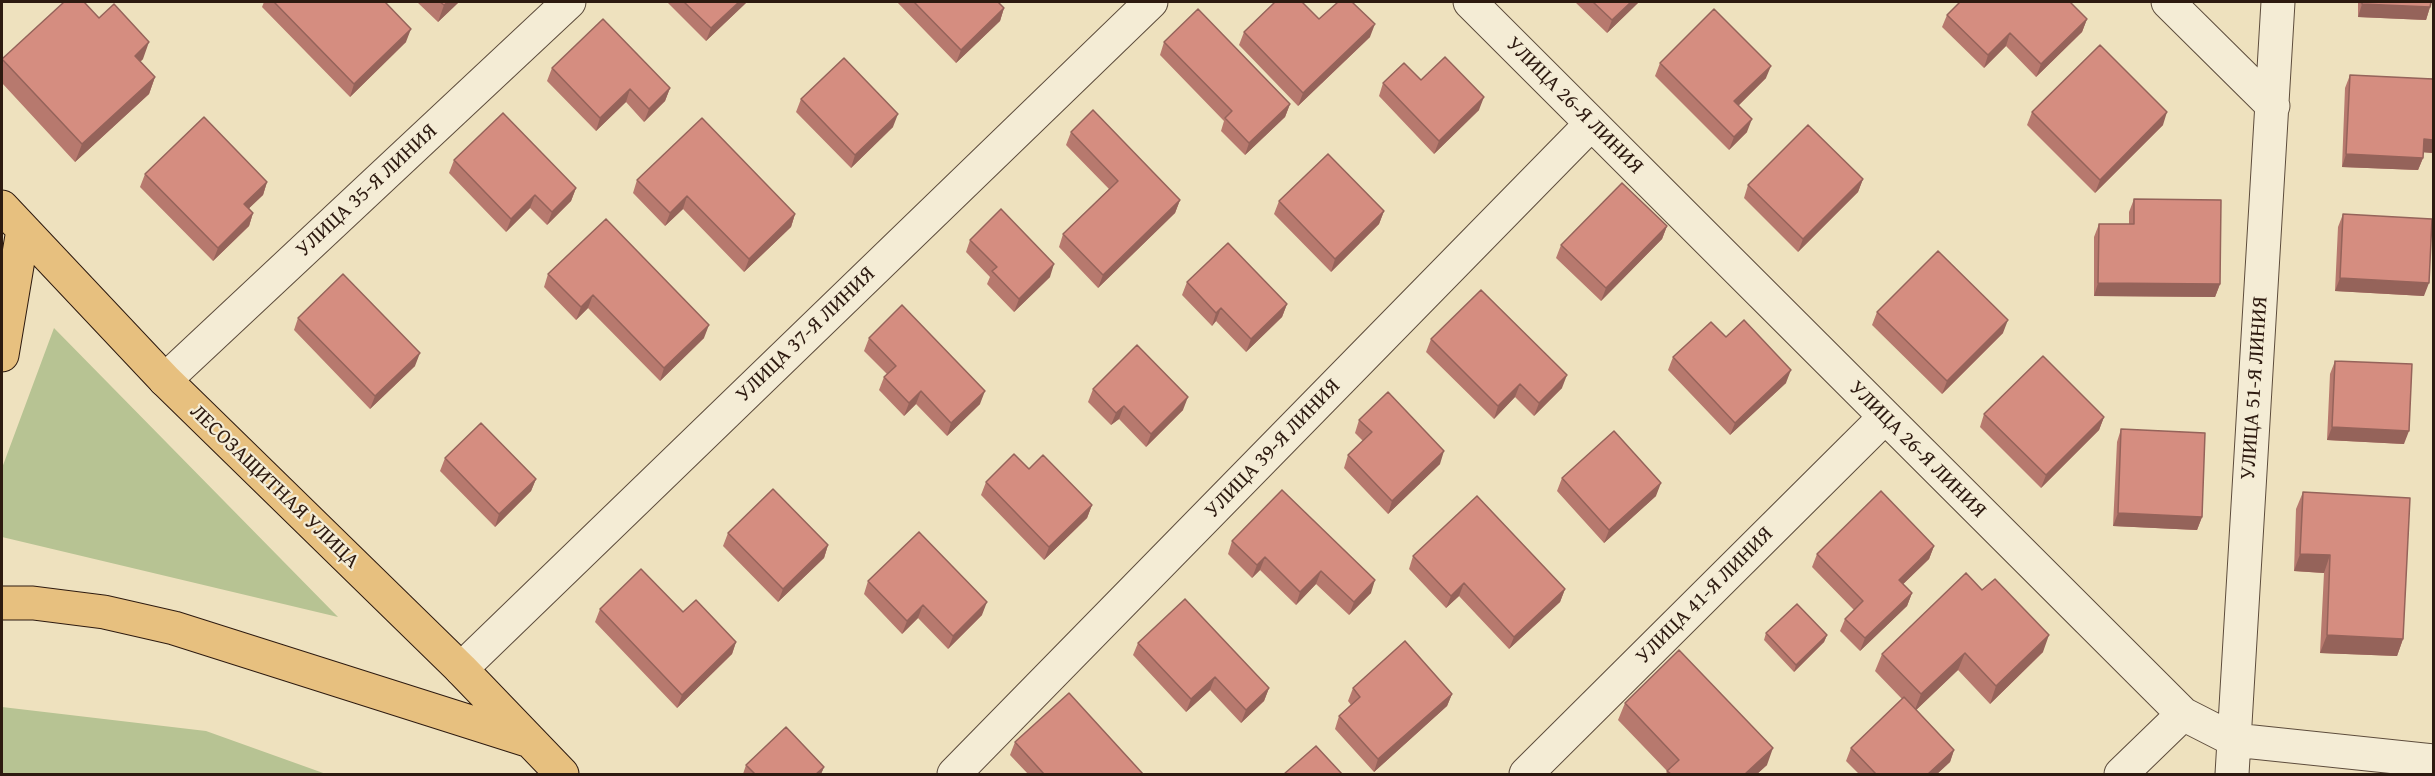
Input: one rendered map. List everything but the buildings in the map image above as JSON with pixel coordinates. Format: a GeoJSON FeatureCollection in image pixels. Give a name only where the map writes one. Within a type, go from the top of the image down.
{"type":"FeatureCollection","features":[{"type":"Feature","properties":{"kind":"main road","name":"ЛЕСОЗАЩИТНАЯ УЛИЦА"},"geometry":{"type":"LineString","coordinates":[[12,219],[165,380],[461,669],[562,774]]}},
{"type":"Feature","properties":{"kind":"main road"},"geometry":{"type":"LineString","coordinates":[[2,355],[12,219]]}},
{"type":"Feature","properties":{"kind":"main road","name":"ЛЕСОЗАЩИТНАЯ УЛИЦА"},"geometry":{"type":"LineString","coordinates":[[2,603],[33,603],[104,612],[174,628],[528,740]]}},
{"type":"Feature","properties":{"kind":"street","name":"УЛИЦА 35-Я ЛИНИЯ"},"geometry":{"type":"LineString","coordinates":[[165,380],[569,2]]}},
{"type":"Feature","properties":{"kind":"street","name":"УЛИЦА 37-Я ЛИНИЯ"},"geometry":{"type":"LineString","coordinates":[[461,669],[1151,2]]}},
{"type":"Feature","properties":{"kind":"street","name":"УЛИЦА 26-Я ЛИНИЯ"},"geometry":{"type":"LineString","coordinates":[[1470,2],[2183,714],[2234,740],[2433,761]]}},
{"type":"Feature","properties":{"kind":"street"},"geometry":{"type":"LineString","coordinates":[[2168,2],[2273,106]]}},
{"type":"Feature","properties":{"kind":"street","name":"УЛИЦА 51-Я ЛИНИЯ"},"geometry":{"type":"LineString","coordinates":[[2232,774],[2278,2]]}},
{"type":"Feature","properties":{"kind":"street","name":"УЛИЦА 39-Я ЛИНИЯ"},"geometry":{"type":"LineString","coordinates":[[954,774],[1591,124]]}},
{"type":"Feature","properties":{"kind":"street","name":"УЛИЦА 41-Я ЛИНИЯ"},"geometry":{"type":"LineString","coordinates":[[1526,774],[1885,417]]}},
{"type":"Feature","properties":{"kind":"street"},"geometry":{"type":"LineString","coordinates":[[2121,774],[2183,714]]}},
{"type":"Feature","properties":{"kind":"green space"},"geometry":{"type":"Polygon","coordinates":[[[54,328],[338,617],[2,537],[2,468],[54,328]]]}},
{"type":"Feature","properties":{"kind":"green space"},"geometry":{"type":"Polygon","coordinates":[[[2,707],[206,731],[326,774],[2,774],[2,707]]]}}]}
